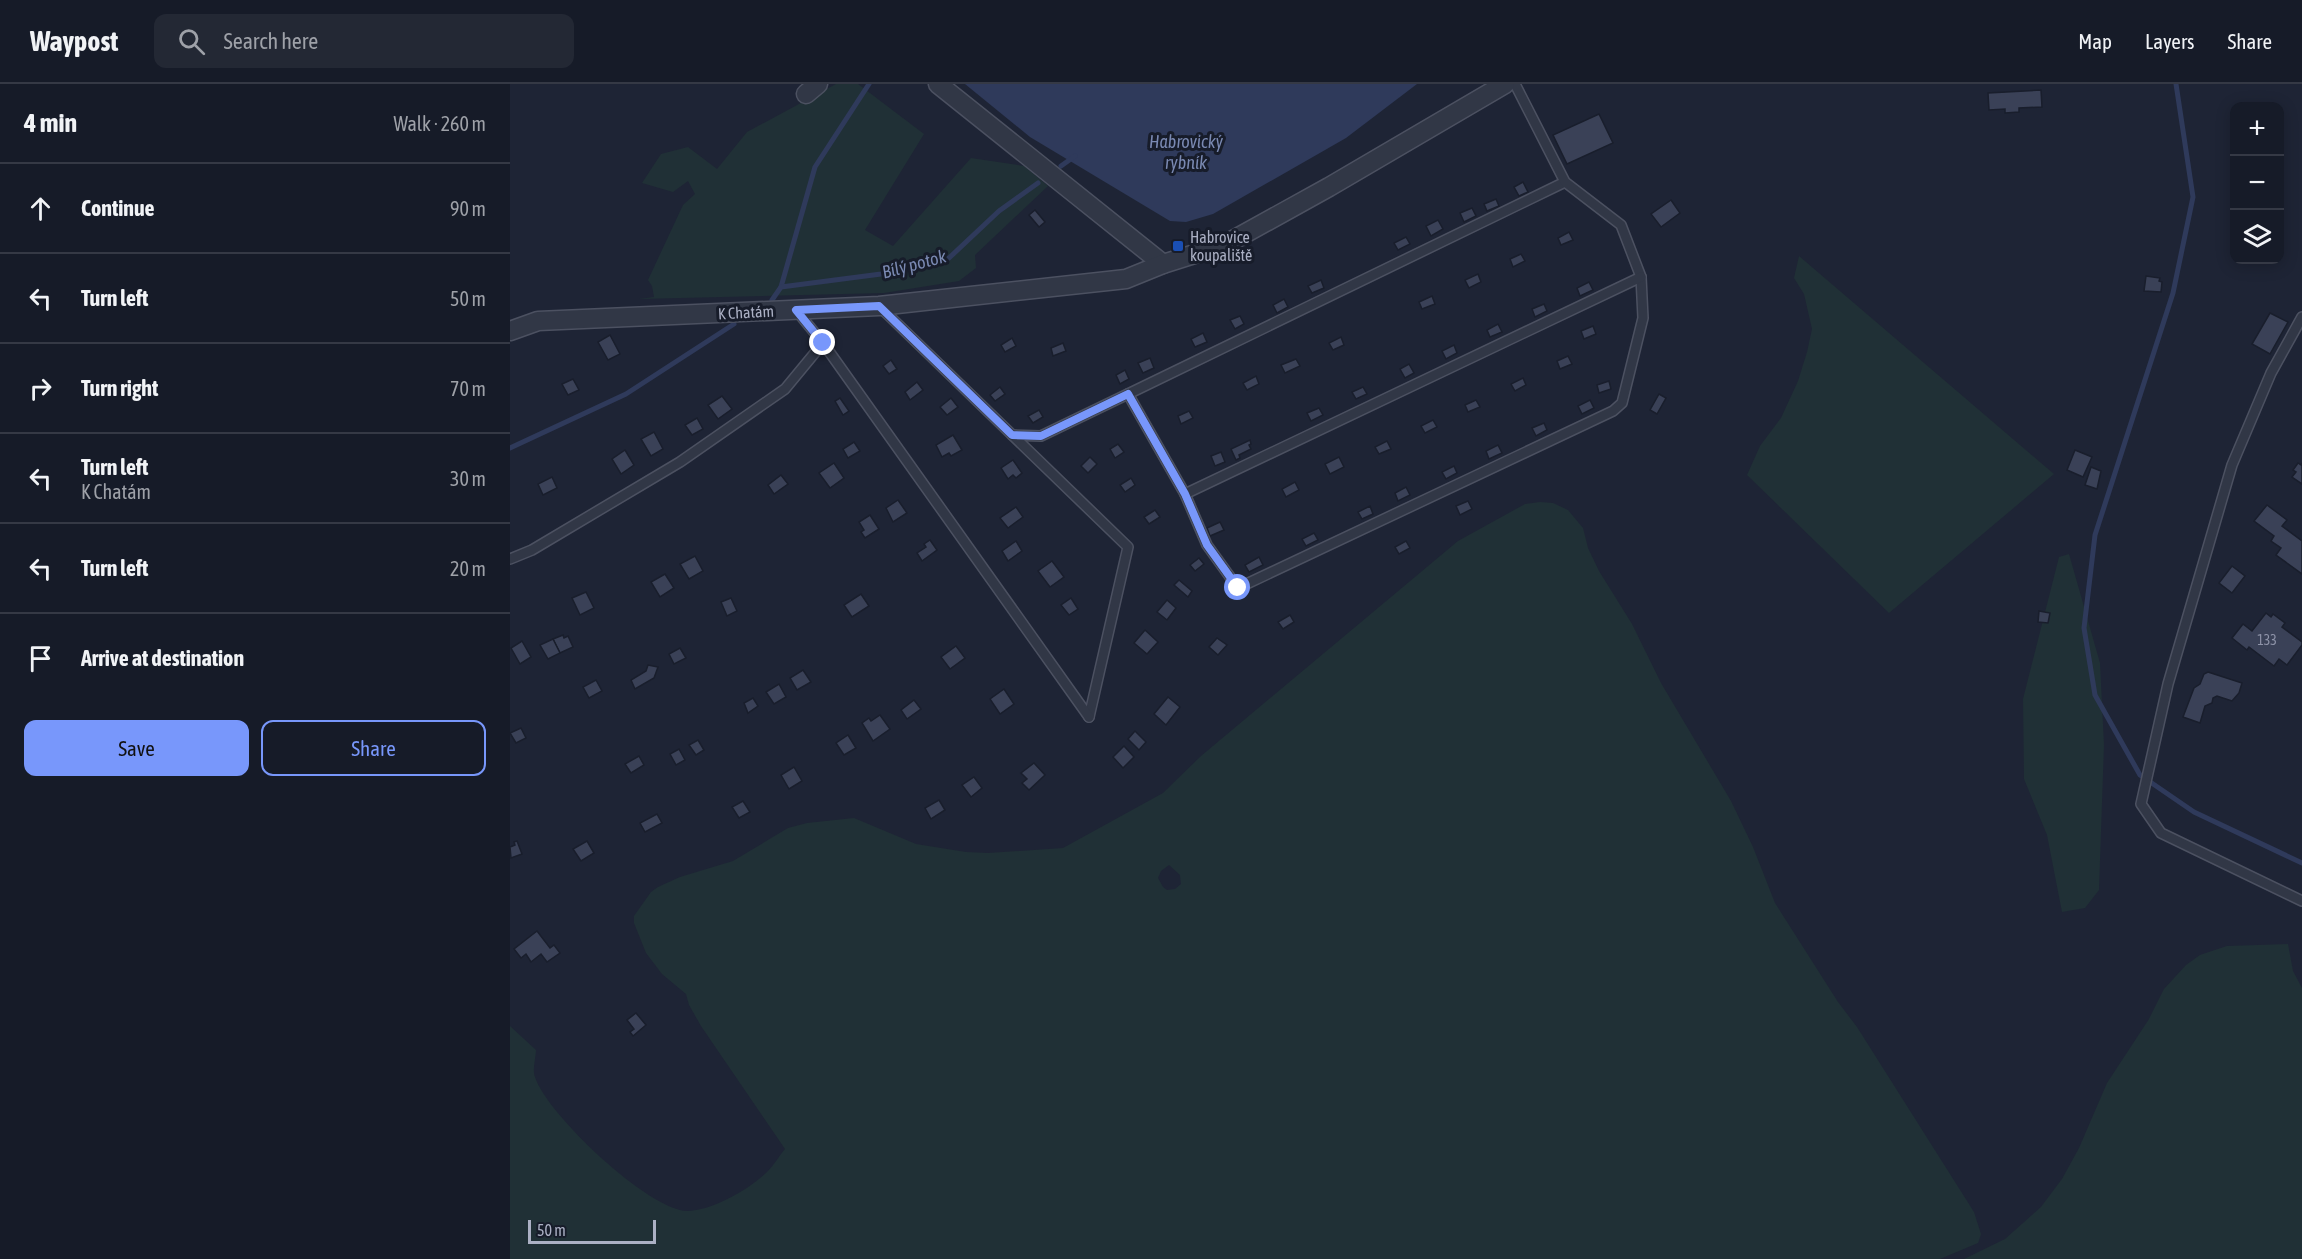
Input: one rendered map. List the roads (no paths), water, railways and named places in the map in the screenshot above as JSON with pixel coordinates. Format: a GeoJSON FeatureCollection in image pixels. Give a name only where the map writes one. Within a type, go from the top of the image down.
{"type":"FeatureCollection","features":[{"type":"Feature","properties":{"kind":"street"},"geometry":{"type":"LineString","coordinates":[[938,84],[1162,264]]}},
{"type":"Feature","properties":{"kind":"street","name":"K Chatám"},"geometry":{"type":"LineString","coordinates":[[510,331],[538,321],[879,306],[1126,279],[1162,264],[1226,244],[1329,188],[1505,84]]}},
{"type":"Feature","properties":{"kind":"lane"},"geometry":{"type":"LineString","coordinates":[[1128,394],[1185,494],[1207,545],[1238,588],[1613,411],[1622,403],[1643,318],[1641,277],[1621,225],[1565,182],[1515,84]]}},
{"type":"Feature","properties":{"kind":"lane"},"geometry":{"type":"LineString","coordinates":[[1012,435],[1041,436],[1565,182]]}},
{"type":"Feature","properties":{"kind":"lane"},"geometry":{"type":"LineString","coordinates":[[1185,494],[1641,277]]}},
{"type":"Feature","properties":{"kind":"lane"},"geometry":{"type":"LineString","coordinates":[[796,310],[823,343],[1089,717],[1128,548],[879,306]]}},
{"type":"Feature","properties":{"kind":"lane"},"geometry":{"type":"LineString","coordinates":[[2302,317],[2271,373],[2232,465],[2168,684],[2141,804],[2161,833],[2302,901]]}},
{"type":"Feature","properties":{"kind":"lane"},"geometry":{"type":"LineString","coordinates":[[510,559],[532,550],[680,462],[785,389],[823,343]]}},
{"type":"Feature","properties":{"kind":"water","name":"Habrovický rybník"},"geometry":{"type":"Polygon","coordinates":[[[965,84],[1417,84],[1346,138],[1213,214],[1186,222],[1170,221],[1030,137],[965,84]]]}},
{"type":"Feature","properties":{"kind":"waterway"},"geometry":{"type":"LineString","coordinates":[[781,287],[815,167],[869,84]]}},
{"type":"Feature","properties":{"kind":"waterway"},"geometry":{"type":"LineString","coordinates":[[2176,84],[2193,197],[2173,293],[2095,535],[2084,628],[2095,695],[2140,775],[2194,812],[2302,863]]}},
{"type":"Feature","properties":{"kind":"waterway","name":"Bílý potok"},"geometry":{"type":"LineString","coordinates":[[1061,166],[1075,156]]}},
{"type":"Feature","properties":{"kind":"waterway","name":"Bílý potok"},"geometry":{"type":"LineString","coordinates":[[772,300],[781,287],[881,274],[949,258],[999,211],[1038,183]]}},
{"type":"Feature","properties":{"kind":"waterway","name":"Bílý potok"},"geometry":{"type":"LineString","coordinates":[[510,448],[626,394],[734,324]]}},
{"type":"Feature","properties":{"kind":"place","name":"Habrovice koupaliště"},"geometry":{"type":"Point","coordinates":[1178,246]}}]}
